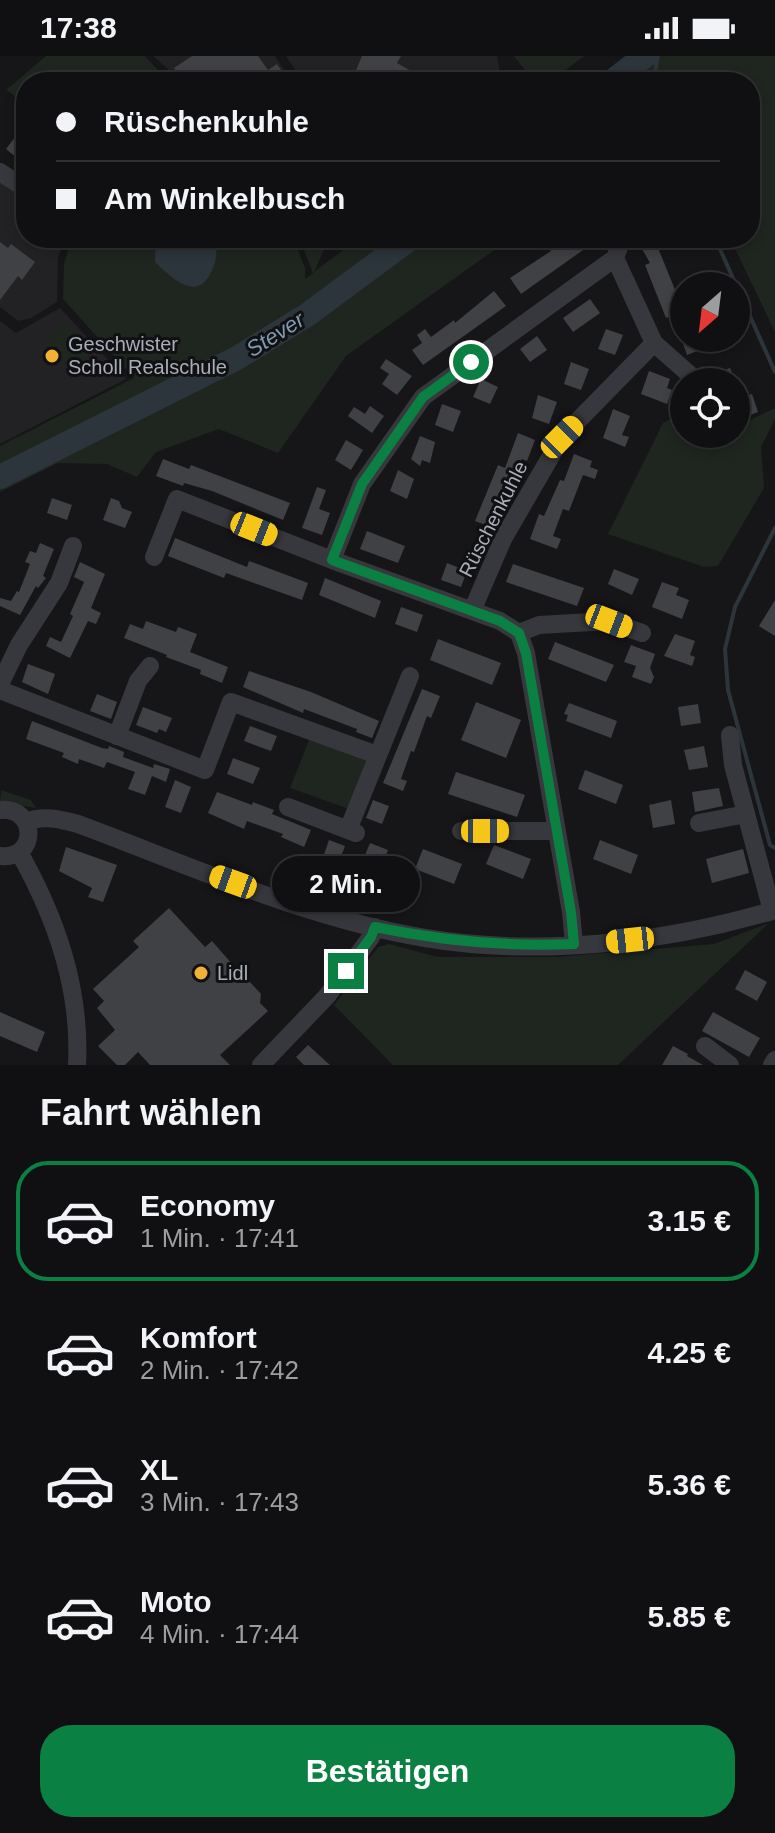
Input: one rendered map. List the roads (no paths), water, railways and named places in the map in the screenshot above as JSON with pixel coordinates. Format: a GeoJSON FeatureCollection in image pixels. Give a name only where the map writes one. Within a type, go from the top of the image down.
{"type":"FeatureCollection","features":[{"type":"Feature","properties":{"kind":"street"},"geometry":{"type":"LineString","coordinates":[[332,560],[362,484],[423,397],[615,258],[619,248]]}},
{"type":"Feature","properties":{"kind":"street"},"geometry":{"type":"LineString","coordinates":[[615,258],[654,343],[682,368]]}},
{"type":"Feature","properties":{"kind":"street","name":"Rüschenkuhle"},"geometry":{"type":"LineString","coordinates":[[472,611],[503,539],[562,437],[654,343]]}},
{"type":"Feature","properties":{"kind":"street"},"geometry":{"type":"LineString","coordinates":[[154,557],[177,499],[500,621],[519,633],[526,653],[574,944]]}},
{"type":"Feature","properties":{"kind":"street"},"geometry":{"type":"LineString","coordinates":[[73,546],[59,583],[19,645],[0,687],[205,770],[231,702],[377,755]]}},
{"type":"Feature","properties":{"kind":"street"},"geometry":{"type":"LineString","coordinates":[[519,633],[539,625],[609,621],[642,633]]}},
{"type":"Feature","properties":{"kind":"street"},"geometry":{"type":"LineString","coordinates":[[117,736],[138,681],[150,666]]}},
{"type":"Feature","properties":{"kind":"street"},"geometry":{"type":"LineString","coordinates":[[288,807],[354,832],[377,755],[410,676]]}},
{"type":"Feature","properties":{"kind":"street"},"geometry":{"type":"LineString","coordinates":[[26,822],[59,819],[78,824],[261,892],[375,927],[424,938],[479,944],[574,944],[652,937],[774,910],[733,765],[730,735]]}},
{"type":"Feature","properties":{"kind":"street"},"geometry":{"type":"LineString","coordinates":[[0,810],[15,812],[26,822],[28,841],[19,852],[0,856]]}},
{"type":"Feature","properties":{"kind":"street"},"geometry":{"type":"LineString","coordinates":[[699,823],[746,814]]}},
{"type":"Feature","properties":{"kind":"street"},"geometry":{"type":"LineString","coordinates":[[461,831],[557,831]]}},
{"type":"Feature","properties":{"kind":"street"},"geometry":{"type":"LineString","coordinates":[[19,852],[46,902],[62,947],[75,1013],[77,1065]]}},
{"type":"Feature","properties":{"kind":"street"},"geometry":{"type":"LineString","coordinates":[[264,1064],[327,996],[371,937],[375,927]]}},
{"type":"Feature","properties":{"kind":"street"},"geometry":{"type":"LineString","coordinates":[[705,1046],[730,1065]]}},
{"type":"Feature","properties":{"kind":"waterway","name":"Stever"},"geometry":{"type":"LineString","coordinates":[[624,72],[645,56]]}},
{"type":"Feature","properties":{"kind":"waterway"},"geometry":{"type":"LineString","coordinates":[[655,72],[658,56]]}},
{"type":"Feature","properties":{"kind":"waterway","name":"Stever"},"geometry":{"type":"LineString","coordinates":[[0,477],[237,358],[307,315],[397,248]]}},
{"type":"Feature","properties":{"kind":"waterway"},"geometry":{"type":"LineString","coordinates":[[719,248],[775,372]]}},
{"type":"Feature","properties":{"kind":"waterway"},"geometry":{"type":"LineString","coordinates":[[775,528],[735,607],[725,649],[728,690],[770,845],[775,848]]}},
{"type":"Feature","properties":{"kind":"place","name":"Geschwister Scholl Realschule"},"geometry":{"type":"Point","coordinates":[52,356]}},
{"type":"Feature","properties":{"kind":"place","name":"Lidl"},"geometry":{"type":"Point","coordinates":[201,973]}}]}
